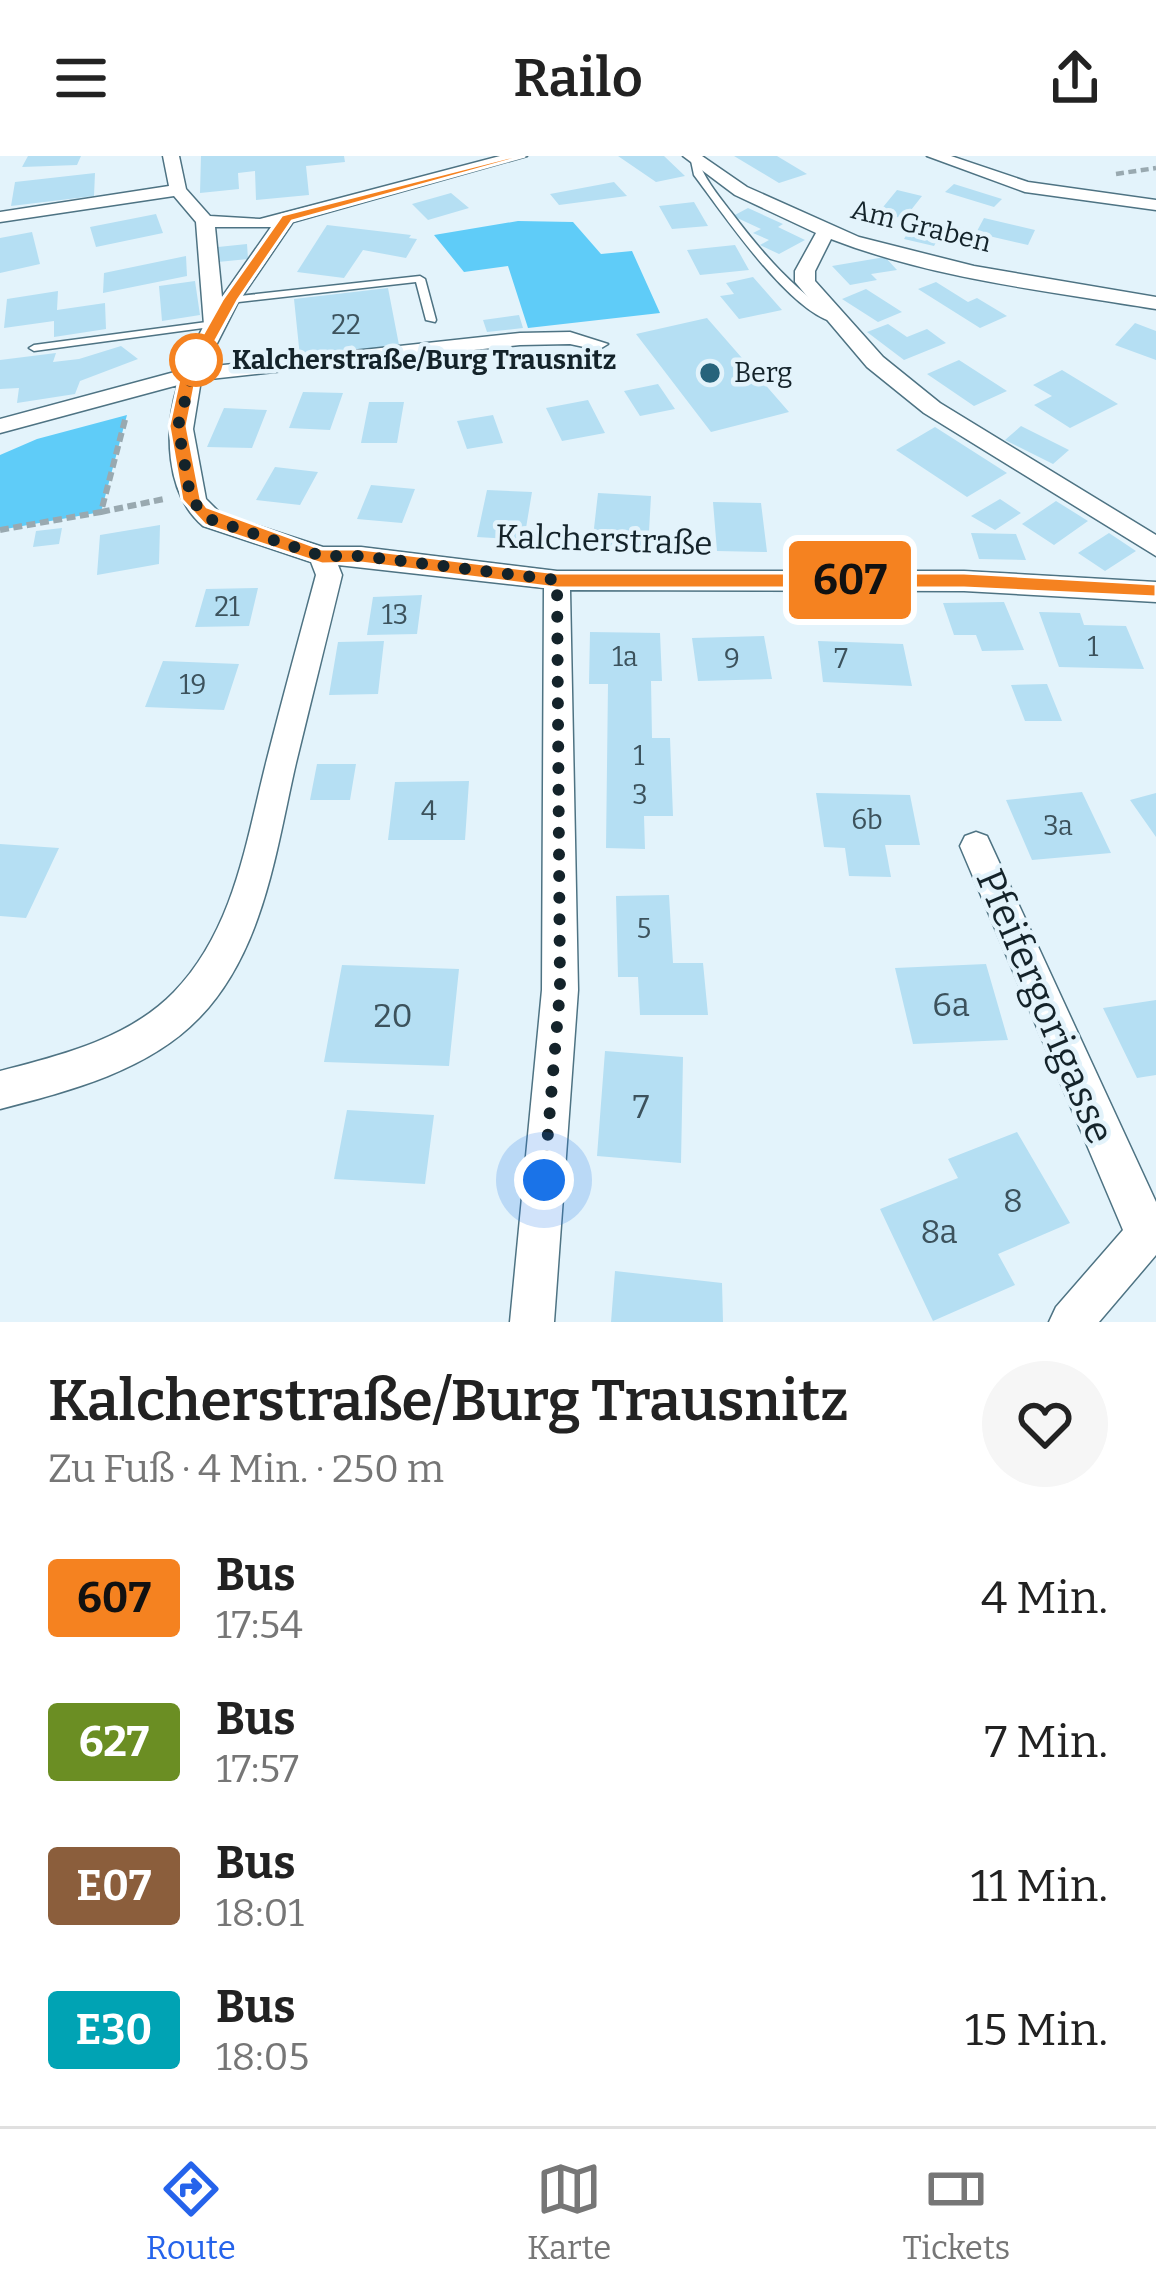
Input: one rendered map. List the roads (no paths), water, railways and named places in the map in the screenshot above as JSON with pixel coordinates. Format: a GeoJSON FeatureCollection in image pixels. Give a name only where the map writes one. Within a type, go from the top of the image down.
{"type":"FeatureCollection","features":[{"type":"Feature","properties":{"kind":"street"},"geometry":{"type":"LineString","coordinates":[[171,156],[178,190],[205,221],[214,324]]}},
{"type":"Feature","properties":{"kind":"street"},"geometry":{"type":"LineString","coordinates":[[205,221],[260,224],[519,156]]}},
{"type":"Feature","properties":{"kind":"street"},"geometry":{"type":"LineString","coordinates":[[935,156],[1025,187],[1156,205]]}},
{"type":"Feature","properties":{"kind":"street","name":"Am Graben"},"geometry":{"type":"LineString","coordinates":[[692,157],[738,192],[826,231],[940,261],[1156,303]]}},
{"type":"Feature","properties":{"kind":"street"},"geometry":{"type":"LineString","coordinates":[[0,218],[178,190]]}},
{"type":"Feature","properties":{"kind":"street"},"geometry":{"type":"LineString","coordinates":[[188,375],[214,324],[287,218]]}},
{"type":"Feature","properties":{"kind":"street"},"geometry":{"type":"LineString","coordinates":[[826,231],[805,271],[805,282],[834,321],[932,409],[1156,548]]}},
{"type":"Feature","properties":{"kind":"street"},"geometry":{"type":"LineString","coordinates":[[0,426],[188,375],[520,339],[570,338],[598,344]]}},
{"type":"Feature","properties":{"kind":"street","name":"Kalcherstraße"},"geometry":{"type":"LineString","coordinates":[[188,375],[178,426],[190,494],[200,512],[322,556],[361,556],[557,580],[964,580],[1156,592]]}},
{"type":"Feature","properties":{"kind":"street"},"geometry":{"type":"LineString","coordinates":[[0,1090],[67,1073],[158,1030],[217,967],[251,885],[329,575],[322,556]]}},
{"type":"Feature","properties":{"kind":"street"},"geometry":{"type":"LineString","coordinates":[[532,1322],[560,990],[557,580]]}},
{"type":"Feature","properties":{"kind":"street","name":"Pfeifergorigasse"},"geometry":{"type":"LineString","coordinates":[[976,846],[1150,1228],[1071,1322]]}},
{"type":"Feature","properties":{"kind":"lane"},"geometry":{"type":"LineString","coordinates":[[692,157],[697,173],[771,271],[801,300],[834,321]]}},
{"type":"Feature","properties":{"kind":"lane"},"geometry":{"type":"LineString","coordinates":[[230,300],[420,280],[431,320]]}},
{"type":"Feature","properties":{"kind":"lane"},"geometry":{"type":"LineString","coordinates":[[34,349],[214,324]]}},
{"type":"Feature","properties":{"kind":"place","name":"Kalcherstraße/Burg Trausnitz"},"geometry":{"type":"Point","coordinates":[196,360]}},
{"type":"Feature","properties":{"kind":"place","name":"Berg"},"geometry":{"type":"Point","coordinates":[710,373]}}]}
